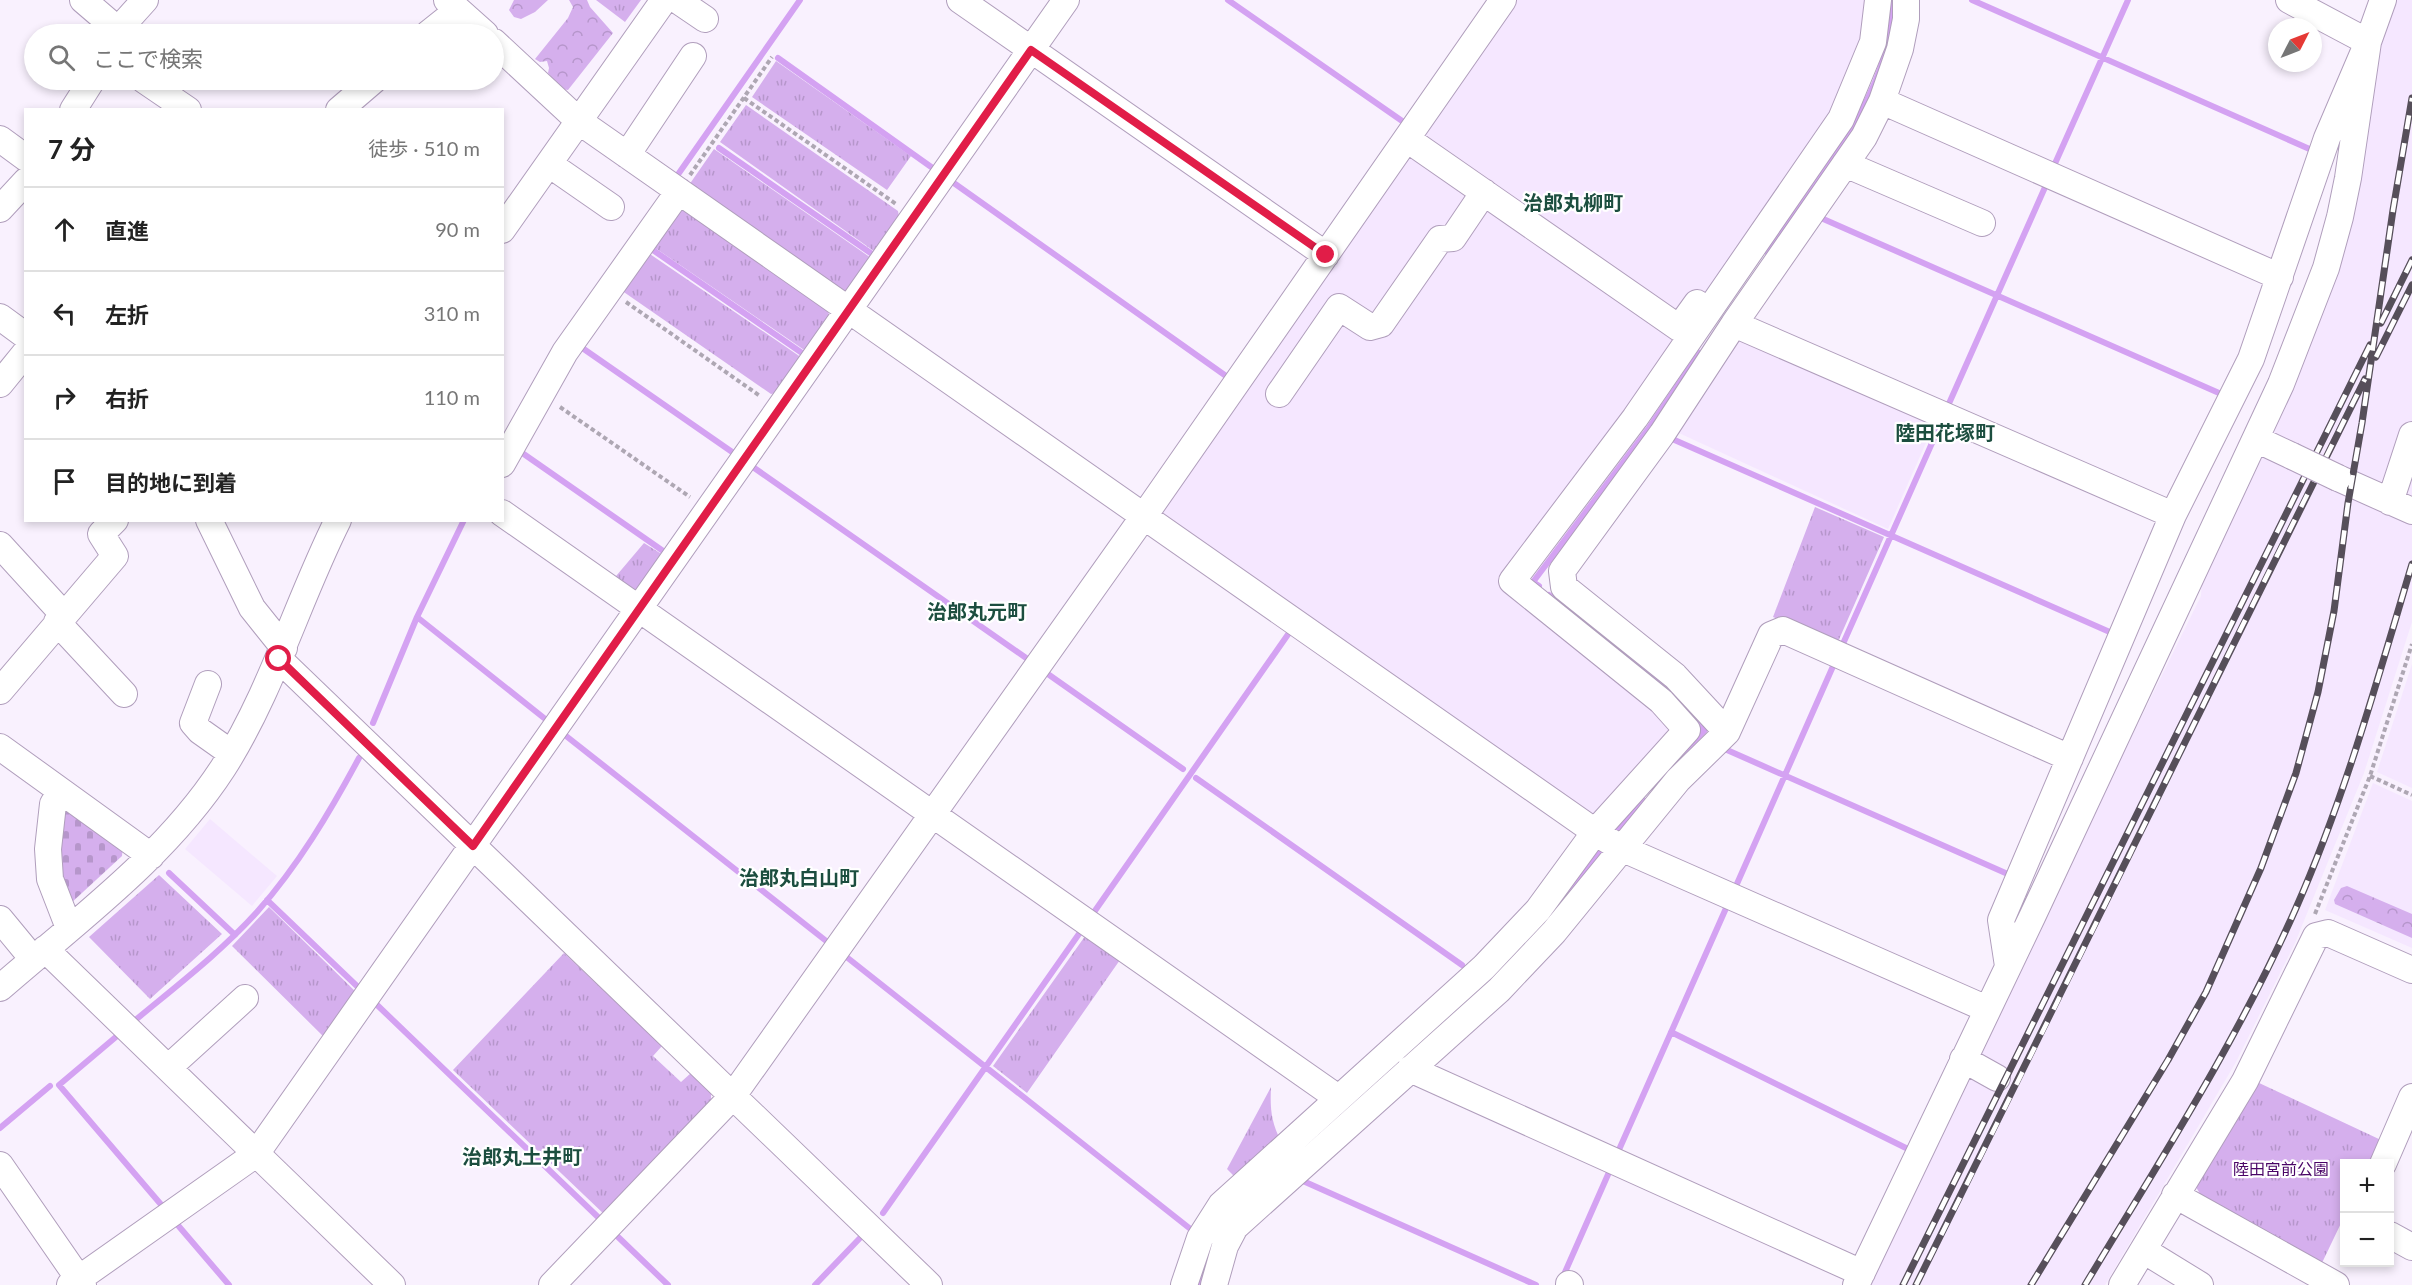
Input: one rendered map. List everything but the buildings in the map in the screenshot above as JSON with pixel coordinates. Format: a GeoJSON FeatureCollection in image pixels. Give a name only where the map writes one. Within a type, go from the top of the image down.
{"type":"FeatureCollection","features":[{"type":"Feature","properties":{"kind":"street"},"geometry":{"type":"LineString","coordinates":[[83,0],[108,24]]}},
{"type":"Feature","properties":{"kind":"street"},"geometry":{"type":"LineString","coordinates":[[124,24],[145,0]]}},
{"type":"Feature","properties":{"kind":"street"},"geometry":{"type":"LineString","coordinates":[[504,227],[664,0]]}},
{"type":"Feature","properties":{"kind":"street"},"geometry":{"type":"LineString","coordinates":[[677,0],[705,19]]}},
{"type":"Feature","properties":{"kind":"street"},"geometry":{"type":"LineString","coordinates":[[960,0],[1326,255]]}},
{"type":"Feature","properties":{"kind":"street"},"geometry":{"type":"LineString","coordinates":[[0,1166],[77,1283],[256,1154],[1066,0]]}},
{"type":"Feature","properties":{"kind":"street"},"geometry":{"type":"LineString","coordinates":[[552,1285],[732,1097],[1144,516],[1503,0]]}},
{"type":"Feature","properties":{"kind":"street"},"geometry":{"type":"LineString","coordinates":[[1214,1285],[1225,1246],[1235,1227],[1499,990],[1554,932],[1608,840],[1687,730],[1661,701],[1512,581],[1635,418],[1841,120],[1873,42],[1878,0]]}},
{"type":"Feature","properties":{"kind":"street"},"geometry":{"type":"LineString","coordinates":[[1727,732],[1675,676],[1564,587],[1562,571],[1662,434],[1734,324],[1864,137],[1882,101],[1900,49],[1906,19],[1906,0]]}},
{"type":"Feature","properties":{"kind":"street"},"geometry":{"type":"LineString","coordinates":[[2289,0],[2368,42]]}},
{"type":"Feature","properties":{"kind":"street"},"geometry":{"type":"LineString","coordinates":[[2008,966],[2001,920],[2173,515],[2251,359],[2327,138],[2368,42],[2383,0]]}},
{"type":"Feature","properties":{"kind":"street"},"geometry":{"type":"LineString","coordinates":[[436,24],[452,3],[474,24]]}},
{"type":"Feature","properties":{"kind":"street"},"geometry":{"type":"LineString","coordinates":[[1410,1070],[1859,1279],[2281,384],[2326,268],[2348,178],[2368,42]]}},
{"type":"Feature","properties":{"kind":"street"},"geometry":{"type":"LineString","coordinates":[[504,51],[580,122],[1608,840],[1987,1009]]}},
{"type":"Feature","properties":{"kind":"street"},"geometry":{"type":"LineString","coordinates":[[627,154],[693,56]]}},
{"type":"Feature","properties":{"kind":"street"},"geometry":{"type":"LineString","coordinates":[[74,108],[86,90]]}},
{"type":"Feature","properties":{"kind":"street"},"geometry":{"type":"LineString","coordinates":[[159,90],[185,108]]}},
{"type":"Feature","properties":{"kind":"street"},"geometry":{"type":"LineString","coordinates":[[341,108],[362,90]]}},
{"type":"Feature","properties":{"kind":"street"},"geometry":{"type":"LineString","coordinates":[[1882,101],[2280,277]]}},
{"type":"Feature","properties":{"kind":"street"},"geometry":{"type":"LineString","coordinates":[[0,139],[24,157]]}},
{"type":"Feature","properties":{"kind":"street"},"geometry":{"type":"LineString","coordinates":[[1407,139],[1679,328],[1782,180]]}},
{"type":"Feature","properties":{"kind":"street"},"geometry":{"type":"LineString","coordinates":[[549,164],[611,207]]}},
{"type":"Feature","properties":{"kind":"street"},"geometry":{"type":"LineString","coordinates":[[1845,164],[1982,223]]}},
{"type":"Feature","properties":{"kind":"street"},"geometry":{"type":"LineString","coordinates":[[0,209],[24,183]]}},
{"type":"Feature","properties":{"kind":"street"},"geometry":{"type":"LineString","coordinates":[[504,460],[565,352],[679,191]]}},
{"type":"Feature","properties":{"kind":"street"},"geometry":{"type":"LineString","coordinates":[[1279,394],[1339,307],[1370,327],[1381,324],[1440,239],[1453,238],[1484,192]]}},
{"type":"Feature","properties":{"kind":"street"},"geometry":{"type":"LineString","coordinates":[[0,318],[24,335]]}},
{"type":"Feature","properties":{"kind":"street"},"geometry":{"type":"LineString","coordinates":[[1734,324],[2173,515]]}},
{"type":"Feature","properties":{"kind":"street"},"geometry":{"type":"LineString","coordinates":[[0,384],[24,354]]}},
{"type":"Feature","properties":{"kind":"street"},"geometry":{"type":"LineString","coordinates":[[2256,439],[2403,507],[2412,435]]}},
{"type":"Feature","properties":{"kind":"street"},"geometry":{"type":"LineString","coordinates":[[504,514],[1338,1098]]}},
{"type":"Feature","properties":{"kind":"street"},"geometry":{"type":"LineString","coordinates":[[0,691],[115,556],[101,534],[113,522]]}},
{"type":"Feature","properties":{"kind":"street"},"geometry":{"type":"LineString","coordinates":[[210,522],[252,608],[282,654],[473,846],[929,1285]]}},
{"type":"Feature","properties":{"kind":"street"},"geometry":{"type":"LineString","coordinates":[[0,988],[151,856],[191,811],[252,718],[282,654],[337,522]]}},
{"type":"Feature","properties":{"kind":"street"},"geometry":{"type":"LineString","coordinates":[[0,545],[124,694]]}},
{"type":"Feature","properties":{"kind":"street"},"geometry":{"type":"LineString","coordinates":[[1184,1285],[1200,1238],[1221,1205],[1484,967],[1608,840],[1678,780],[1727,732],[1771,635],[1783,630],[2070,758]]}},
{"type":"Feature","properties":{"kind":"street"},"geometry":{"type":"LineString","coordinates":[[208,684],[193,723],[200,731],[231,753]]}},
{"type":"Feature","properties":{"kind":"street"},"geometry":{"type":"LineString","coordinates":[[0,747],[151,856]]}},
{"type":"Feature","properties":{"kind":"street"},"geometry":{"type":"LineString","coordinates":[[61,792],[53,804],[48,849],[50,879],[69,928]]}},
{"type":"Feature","properties":{"kind":"street"},"geometry":{"type":"LineString","coordinates":[[0,919],[168,1068],[392,1285]]}},
{"type":"Feature","properties":{"kind":"street"},"geometry":{"type":"LineString","coordinates":[[2122,1285],[2245,1081],[2316,936],[2328,933],[2412,970]]}},
{"type":"Feature","properties":{"kind":"street"},"geometry":{"type":"LineString","coordinates":[[168,1068],[245,998]]}},
{"type":"Feature","properties":{"kind":"street"},"geometry":{"type":"LineString","coordinates":[[1963,1059],[1997,1078]]}},
{"type":"Feature","properties":{"kind":"street"},"geometry":{"type":"LineString","coordinates":[[2385,1159],[2410,1107]]}},
{"type":"Feature","properties":{"kind":"street"},"geometry":{"type":"LineString","coordinates":[[2175,1195],[2336,1285]]}},
{"type":"Feature","properties":{"kind":"street"},"geometry":{"type":"LineString","coordinates":[[2394,1238],[2412,1247]]}},
{"type":"Feature","properties":{"kind":"street"},"geometry":{"type":"LineString","coordinates":[[2143,1250],[2200,1285]]}},
{"type":"Feature","properties":{"kind":"path"},"geometry":{"type":"LineString","coordinates":[[679,191],[772,57]]}},
{"type":"Feature","properties":{"kind":"path"},"geometry":{"type":"LineString","coordinates":[[744,98],[914,217]]}},
{"type":"Feature","properties":{"kind":"path"},"geometry":{"type":"LineString","coordinates":[[609,289],[779,410]]}},
{"type":"Feature","properties":{"kind":"path"},"geometry":{"type":"LineString","coordinates":[[540,393],[709,510]]}},
{"type":"Feature","properties":{"kind":"path"},"geometry":{"type":"LineString","coordinates":[[2316,936],[2315,911],[2370,776],[2412,644]]}},
{"type":"Feature","properties":{"kind":"path"},"geometry":{"type":"LineString","coordinates":[[2370,776],[2412,795]]}},
{"type":"Feature","properties":{"kind":"shaded area"},"geometry":{"type":"Polygon","coordinates":[[[1512,0],[1872,0],[1864,45],[1835,115],[1697,314],[1735,339],[1746,336],[1936,420],[1888,529],[1631,411],[1501,580],[1676,730],[1605,810],[1586,815],[1161,519],[1159,504],[1512,0]]]}},
{"type":"Feature","properties":{"kind":"shaded area"},"geometry":{"type":"Polygon","coordinates":[[[2391,0],[2412,0],[2412,622],[2364,773],[2295,943],[2236,1062],[2105,1285],[1870,1285],[1931,1158],[1926,1154],[2201,596],[2202,575],[2274,420],[2377,40],[2391,0]]]}},
{"type":"Feature","properties":{"kind":"shaded area"},"geometry":{"type":"Polygon","coordinates":[[[2412,664],[2412,788],[2377,772],[2412,664]]]}},
{"type":"Feature","properties":{"kind":"shaded area"},"geometry":{"type":"Polygon","coordinates":[[[2373,783],[2412,801],[2412,948],[2325,910],[2373,783]]]}},
{"type":"Feature","properties":{"kind":"shaded area"},"geometry":{"type":"Polygon","coordinates":[[[210,819],[277,876],[252,906],[185,849],[210,819]]]}},
{"type":"Feature","properties":{"kind":"green space"},"geometry":{"type":"Polygon","coordinates":[[[514,0],[548,0],[535,12],[521,19],[514,17],[509,10],[514,0]]]}},
{"type":"Feature","properties":{"kind":"green space"},"geometry":{"type":"Polygon","coordinates":[[[569,0],[587,0],[590,7],[613,33],[568,90],[561,89],[548,73],[547,61],[540,62],[535,59],[568,18],[573,7],[569,0]]]}},
{"type":"Feature","properties":{"kind":"green space"},"geometry":{"type":"Polygon","coordinates":[[[596,0],[641,0],[625,22],[596,0]]]}},
{"type":"Feature","properties":{"kind":"green space"},"geometry":{"type":"Polygon","coordinates":[[[776,61],[911,156],[887,190],[752,97],[776,61]]]}},
{"type":"Feature","properties":{"kind":"green space"},"geometry":{"type":"Polygon","coordinates":[[[746,105],[898,211],[900,222],[878,254],[720,142],[746,105]]]}},
{"type":"Feature","properties":{"kind":"green space"},"geometry":{"type":"Polygon","coordinates":[[[714,149],[874,260],[853,289],[841,292],[689,185],[714,149]]]}},
{"type":"Feature","properties":{"kind":"green space"},"geometry":{"type":"Polygon","coordinates":[[[678,202],[826,306],[832,323],[810,354],[648,243],[678,202]]]}},
{"type":"Feature","properties":{"kind":"green space"},"geometry":{"type":"Polygon","coordinates":[[[644,250],[805,360],[785,391],[771,394],[618,288],[644,250]]]}},
{"type":"Feature","properties":{"kind":"green space"},"geometry":{"type":"Polygon","coordinates":[[[1815,507],[1884,537],[1837,644],[1773,617],[1815,507]]]}},
{"type":"Feature","properties":{"kind":"green space"},"geometry":{"type":"Polygon","coordinates":[[[644,543],[668,558],[642,595],[611,582],[644,543]]]}},
{"type":"Feature","properties":{"kind":"green space"},"geometry":{"type":"Polygon","coordinates":[[[61,805],[123,844],[122,856],[70,904],[53,852],[61,805]]]}},
{"type":"Feature","properties":{"kind":"green space"},"geometry":{"type":"Polygon","coordinates":[[[159,875],[222,934],[150,999],[89,937],[159,875]]]}},
{"type":"Feature","properties":{"kind":"green space"},"geometry":{"type":"Polygon","coordinates":[[[2347,886],[2412,914],[2412,938],[2335,904],[2334,900],[2341,888],[2347,886]]]}},
{"type":"Feature","properties":{"kind":"green space"},"geometry":{"type":"Polygon","coordinates":[[[269,907],[359,995],[328,1041],[232,946],[269,907]]]}},
{"type":"Feature","properties":{"kind":"green space"},"geometry":{"type":"Polygon","coordinates":[[[1088,932],[1122,957],[1027,1093],[993,1066],[1088,932]]]}},
{"type":"Feature","properties":{"kind":"green space"},"geometry":{"type":"Polygon","coordinates":[[[564,953],[662,1046],[653,1056],[681,1082],[691,1073],[711,1093],[711,1106],[606,1216],[453,1070],[564,953]]]}},
{"type":"Feature","properties":{"kind":"green space","name":"陸田宮前公園"},"geometry":{"type":"Polygon","coordinates":[[[2257,1082],[2381,1140],[2372,1159],[2340,1159],[2340,1225],[2320,1267],[2203,1199],[2196,1187],[2257,1082]]]}},
{"type":"Feature","properties":{"kind":"green space"},"geometry":{"type":"Polygon","coordinates":[[[1271,1087],[1272,1115],[1281,1141],[1238,1180],[1227,1169],[1271,1087]]]}},
{"type":"Feature","properties":{"kind":"waterway"},"geometry":{"type":"LineString","coordinates":[[679,173],[800,0]]}},
{"type":"Feature","properties":{"kind":"waterway"},"geometry":{"type":"LineString","coordinates":[[1228,0],[1405,123]]}},
{"type":"Feature","properties":{"kind":"waterway"},"geometry":{"type":"LineString","coordinates":[[1768,253],[1829,166],[1867,100],[1881,66],[1890,33],[1892,0]]}},
{"type":"Feature","properties":{"kind":"waterway"},"geometry":{"type":"LineString","coordinates":[[1972,0],[2314,151]]}},
{"type":"Feature","properties":{"kind":"waterway"},"geometry":{"type":"LineString","coordinates":[[2053,168],[2128,0]]}},
{"type":"Feature","properties":{"kind":"waterway"},"geometry":{"type":"LineString","coordinates":[[778,58],[934,169]]}},
{"type":"Feature","properties":{"kind":"waterway"},"geometry":{"type":"LineString","coordinates":[[719,148],[872,254]]}},
{"type":"Feature","properties":{"kind":"waterway"},"geometry":{"type":"LineString","coordinates":[[951,181],[1226,376]]}},
{"type":"Feature","properties":{"kind":"waterway"},"geometry":{"type":"LineString","coordinates":[[1947,408],[2046,185]]}},
{"type":"Feature","properties":{"kind":"waterway"},"geometry":{"type":"LineString","coordinates":[[1821,218],[2219,393]]}},
{"type":"Feature","properties":{"kind":"waterway"},"geometry":{"type":"LineString","coordinates":[[650,248],[802,353]]}},
{"type":"Feature","properties":{"kind":"waterway"},"geometry":{"type":"LineString","coordinates":[[578,345],[735,454]]}},
{"type":"Feature","properties":{"kind":"waterway"},"geometry":{"type":"LineString","coordinates":[[1539,586],[1533,582],[1649,428],[1700,353]]}},
{"type":"Feature","properties":{"kind":"waterway"},"geometry":{"type":"LineString","coordinates":[[1842,646],[1940,425]]}},
{"type":"Feature","properties":{"kind":"waterway"},"geometry":{"type":"LineString","coordinates":[[1670,438],[2112,633]]}},
{"type":"Feature","properties":{"kind":"waterway"},"geometry":{"type":"LineString","coordinates":[[518,450],[666,553]]}},
{"type":"Feature","properties":{"kind":"waterway"},"geometry":{"type":"LineString","coordinates":[[750,465],[1029,660]]}},
{"type":"Feature","properties":{"kind":"waterway"},"geometry":{"type":"LineString","coordinates":[[373,723],[417,617],[463,522]]}},
{"type":"Feature","properties":{"kind":"waterway"},"geometry":{"type":"LineString","coordinates":[[1549,595],[1663,685],[1671,694]]}},
{"type":"Feature","properties":{"kind":"waterway"},"geometry":{"type":"LineString","coordinates":[[417,617],[549,722]]}},
{"type":"Feature","properties":{"kind":"waterway"},"geometry":{"type":"LineString","coordinates":[[1092,915],[1289,633]]}},
{"type":"Feature","properties":{"kind":"waterway"},"geometry":{"type":"LineString","coordinates":[[1736,886],[1834,664]]}},
{"type":"Feature","properties":{"kind":"waterway"},"geometry":{"type":"LineString","coordinates":[[1045,672],[1183,769]]}},
{"type":"Feature","properties":{"kind":"waterway"},"geometry":{"type":"LineString","coordinates":[[1682,753],[1704,731],[1694,720]]}},
{"type":"Feature","properties":{"kind":"waterway"},"geometry":{"type":"LineString","coordinates":[[561,732],[830,944]]}},
{"type":"Feature","properties":{"kind":"waterway"},"geometry":{"type":"LineString","coordinates":[[1727,750],[2010,875]]}},
{"type":"Feature","properties":{"kind":"waterway"},"geometry":{"type":"LineString","coordinates":[[133,1022],[213,956],[257,912],[286,876],[312,838],[359,758]]}},
{"type":"Feature","properties":{"kind":"waterway"},"geometry":{"type":"LineString","coordinates":[[1196,778],[1462,965]]}},
{"type":"Feature","properties":{"kind":"waterway"},"geometry":{"type":"LineString","coordinates":[[1612,835],[1642,799]]}},
{"type":"Feature","properties":{"kind":"waterway"},"geometry":{"type":"LineString","coordinates":[[1545,920],[1604,846]]}},
{"type":"Feature","properties":{"kind":"waterway"},"geometry":{"type":"LineString","coordinates":[[169,873],[235,935]]}},
{"type":"Feature","properties":{"kind":"waterway"},"geometry":{"type":"LineString","coordinates":[[267,900],[360,989]]}},
{"type":"Feature","properties":{"kind":"waterway"},"geometry":{"type":"LineString","coordinates":[[1618,1152],[1727,906]]}},
{"type":"Feature","properties":{"kind":"waterway"},"geometry":{"type":"LineString","coordinates":[[883,1213],[1081,931]]}},
{"type":"Feature","properties":{"kind":"waterway"},"geometry":{"type":"LineString","coordinates":[[844,955],[1193,1231]]}},
{"type":"Feature","properties":{"kind":"waterway"},"geometry":{"type":"LineString","coordinates":[[374,1002],[600,1219]]}},
{"type":"Feature","properties":{"kind":"waterway"},"geometry":{"type":"LineString","coordinates":[[1671,1032],[1910,1150]]}},
{"type":"Feature","properties":{"kind":"waterway"},"geometry":{"type":"LineString","coordinates":[[117,1036],[59,1085],[164,1208]]}},
{"type":"Feature","properties":{"kind":"waterway"},"geometry":{"type":"LineString","coordinates":[[0,1128],[50,1086]]}},
{"type":"Feature","properties":{"kind":"waterway"},"geometry":{"type":"LineString","coordinates":[[1562,1279],[1610,1170]]}},
{"type":"Feature","properties":{"kind":"waterway"},"geometry":{"type":"LineString","coordinates":[[1303,1181],[1536,1285]]}},
{"type":"Feature","properties":{"kind":"waterway"},"geometry":{"type":"LineString","coordinates":[[176,1223],[229,1285]]}},
{"type":"Feature","properties":{"kind":"waterway"},"geometry":{"type":"LineString","coordinates":[[615,1234],[668,1285]]}},
{"type":"Feature","properties":{"kind":"waterway"},"geometry":{"type":"LineString","coordinates":[[1200,1285],[1215,1235]]}},
{"type":"Feature","properties":{"kind":"waterway"},"geometry":{"type":"LineString","coordinates":[[815,1285],[860,1238]]}},
{"type":"Feature","properties":{"kind":"railway"},"geometry":{"type":"LineString","coordinates":[[2031,1285],[2168,1060],[2206,992],[2261,868],[2296,773],[2318,692],[2334,611],[2348,503],[2412,98]]}},
{"type":"Feature","properties":{"kind":"railway"},"geometry":{"type":"LineString","coordinates":[[2381,323],[2412,260]]}},
{"type":"Feature","properties":{"kind":"railway"},"geometry":{"type":"LineString","coordinates":[[2376,357],[2412,285]]}},
{"type":"Feature","properties":{"kind":"railway"},"geometry":{"type":"LineString","coordinates":[[1903,1285],[2370,345]]}},
{"type":"Feature","properties":{"kind":"railway"},"geometry":{"type":"LineString","coordinates":[[1916,1285],[2365,379]]}},
{"type":"Feature","properties":{"kind":"railway"},"geometry":{"type":"LineString","coordinates":[[2085,1285],[2223,1053],[2296,908],[2345,781],[2412,564]]}},
{"type":"Feature","properties":{"kind":"district","name":"治郎丸柳町"},"geometry":{"type":"Point","coordinates":[1573,202]}},
{"type":"Feature","properties":{"kind":"district","name":"陸田花塚町"},"geometry":{"type":"Point","coordinates":[1945,432]}},
{"type":"Feature","properties":{"kind":"district","name":"治郎丸元町"},"geometry":{"type":"Point","coordinates":[977,611]}},
{"type":"Feature","properties":{"kind":"district","name":"治郎丸白山町"},"geometry":{"type":"Point","coordinates":[799,877]}},
{"type":"Feature","properties":{"kind":"district","name":"治郎丸土井町"},"geometry":{"type":"Point","coordinates":[522,1156]}},
{"type":"Feature","properties":{"kind":"route"},"geometry":{"type":"LineString","coordinates":[[279,659],[473,846],[1031,50],[1326,255]]}}]}
